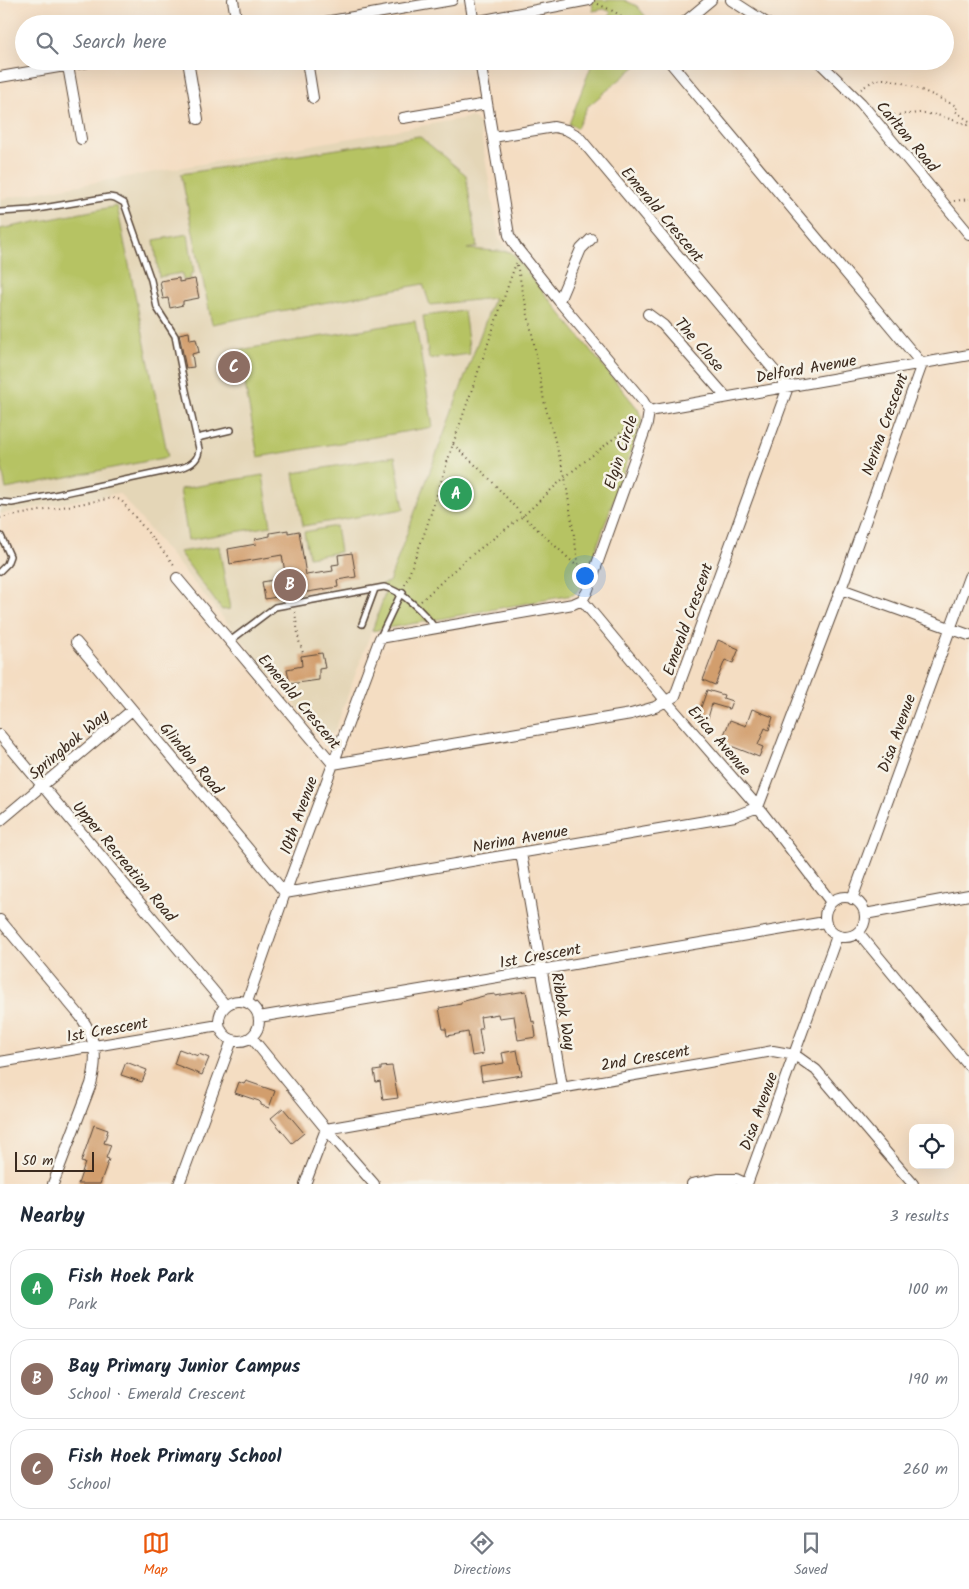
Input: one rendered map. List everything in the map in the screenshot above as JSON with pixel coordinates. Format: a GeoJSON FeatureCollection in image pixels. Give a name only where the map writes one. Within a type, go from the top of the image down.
{"type":"FeatureCollection","features":[{"type":"Feature","properties":{"kind":"street"},"geometry":{"type":"LineString","coordinates":[[233,0],[236,15]]}},
{"type":"Feature","properties":{"kind":"street"},"geometry":{"type":"LineString","coordinates":[[365,15],[452,0]]}},
{"type":"Feature","properties":{"kind":"street"},"geometry":{"type":"LineString","coordinates":[[470,0],[473,15]]}},
{"type":"Feature","properties":{"kind":"street"},"geometry":{"type":"LineString","coordinates":[[514,15],[589,0]]}},
{"type":"Feature","properties":{"kind":"street"},"geometry":{"type":"LineString","coordinates":[[693,15],[711,0]]}},
{"type":"Feature","properties":{"kind":"street"},"geometry":{"type":"LineString","coordinates":[[731,0],[754,15]]}},
{"type":"Feature","properties":{"kind":"street"},"geometry":{"type":"LineString","coordinates":[[0,77],[43,70]]}},
{"type":"Feature","properties":{"kind":"street"},"geometry":{"type":"LineString","coordinates":[[69,70],[81,139]]}},
{"type":"Feature","properties":{"kind":"street"},"geometry":{"type":"LineString","coordinates":[[190,70],[198,118]]}},
{"type":"Feature","properties":{"kind":"street"},"geometry":{"type":"LineString","coordinates":[[308,70],[313,98]]}},
{"type":"Feature","properties":{"kind":"street","name":"Elgin Circle"},"geometry":{"type":"LineString","coordinates":[[481,70],[509,234],[516,247],[649,411],[648,424],[590,586],[582,600]]}},
{"type":"Feature","properties":{"kind":"street","name":"Nerina Crescent"},"geometry":{"type":"LineString","coordinates":[[676,70],[922,364],[841,589],[758,807]]}},
{"type":"Feature","properties":{"kind":"street","name":"Carlton Road"},"geometry":{"type":"LineString","coordinates":[[828,70],[853,94],[969,234]]}},
{"type":"Feature","properties":{"kind":"street"},"geometry":{"type":"LineString","coordinates":[[403,118],[487,104]]}},
{"type":"Feature","properties":{"kind":"street","name":"Emerald Crescent"},"geometry":{"type":"LineString","coordinates":[[177,578],[333,764],[631,714],[666,702],[675,696],[788,386],[578,136],[567,130],[554,127],[492,137]]}},
{"type":"Feature","properties":{"kind":"street"},"geometry":{"type":"LineString","coordinates":[[559,301],[581,249],[591,239]]}},
{"type":"Feature","properties":{"kind":"street","name":"The Close"},"geometry":{"type":"LineString","coordinates":[[648,314],[663,325],[726,397]]}},
{"type":"Feature","properties":{"kind":"street","name":"Delford Avenue"},"geometry":{"type":"LineString","coordinates":[[649,411],[969,355]]}},
{"type":"Feature","properties":{"kind":"street","name":"Disa Avenue"},"geometry":{"type":"LineString","coordinates":[[852,899],[969,577]]}},
{"type":"Feature","properties":{"kind":"street"},"geometry":{"type":"LineString","coordinates":[[841,589],[969,635]]}},
{"type":"Feature","properties":{"kind":"street"},"geometry":{"type":"LineString","coordinates":[[380,638],[573,604],[582,600]]}},
{"type":"Feature","properties":{"kind":"street","name":"Erica Avenue"},"geometry":{"type":"LineString","coordinates":[[582,600],[666,702],[758,807],[831,902]]}},
{"type":"Feature","properties":{"kind":"street","name":"10th Avenue"},"geometry":{"type":"LineString","coordinates":[[247,1002],[285,893],[380,638]]}},
{"type":"Feature","properties":{"kind":"street","name":"Glindon Road"},"geometry":{"type":"LineString","coordinates":[[76,642],[285,893]]}},
{"type":"Feature","properties":{"kind":"street","name":"Springbok Way"},"geometry":{"type":"LineString","coordinates":[[0,821],[132,710]]}},
{"type":"Feature","properties":{"kind":"street","name":"Upper Recreation Road"},"geometry":{"type":"LineString","coordinates":[[0,735],[226,1006]]}},
{"type":"Feature","properties":{"kind":"street","name":"Nerina Avenue"},"geometry":{"type":"LineString","coordinates":[[285,893],[736,816],[758,807]]}},
{"type":"Feature","properties":{"kind":"street","name":"Ribbok Way"},"geometry":{"type":"LineString","coordinates":[[521,853],[562,1086]]}},
{"type":"Feature","properties":{"kind":"street"},"geometry":{"type":"LineString","coordinates":[[865,914],[969,895]]}},
{"type":"Feature","properties":{"kind":"street"},"geometry":{"type":"LineString","coordinates":[[841,898],[852,899],[860,905],[865,914],[865,921],[858,932],[848,937],[837,936],[829,930],[825,922],[826,911],[831,902],[841,898]]}},
{"type":"Feature","properties":{"kind":"street"},"geometry":{"type":"LineString","coordinates":[[0,920],[81,1016],[94,1047],[95,1069],[53,1184]]}},
{"type":"Feature","properties":{"kind":"street","name":"1st Crescent"},"geometry":{"type":"LineString","coordinates":[[259,1017],[825,922]]}},
{"type":"Feature","properties":{"kind":"street"},"geometry":{"type":"LineString","coordinates":[[858,932],[969,1066]]}},
{"type":"Feature","properties":{"kind":"street","name":"Disa Avenue"},"geometry":{"type":"LineString","coordinates":[[747,1184],[837,936]]}},
{"type":"Feature","properties":{"kind":"street"},"geometry":{"type":"LineString","coordinates":[[236,1001],[247,1002],[253,1006],[259,1017],[258,1028],[252,1038],[242,1042],[232,1040],[221,1032],[219,1025],[221,1012],[226,1006],[236,1001]]}},
{"type":"Feature","properties":{"kind":"street","name":"1st Crescent"},"geometry":{"type":"LineString","coordinates":[[0,1062],[219,1025]]}},
{"type":"Feature","properties":{"kind":"street"},"geometry":{"type":"LineString","coordinates":[[252,1038],[374,1184]]}},
{"type":"Feature","properties":{"kind":"street"},"geometry":{"type":"LineString","coordinates":[[179,1184],[232,1040]]}},
{"type":"Feature","properties":{"kind":"street","name":"2nd Crescent"},"geometry":{"type":"LineString","coordinates":[[326,1128],[773,1051],[794,1055],[816,1070],[913,1184]]}},
{"type":"Feature","properties":{"kind":"street"},"geometry":{"type":"LineString","coordinates":[[306,1184],[326,1128]]}},
{"type":"Feature","properties":{"kind":"street"},"geometry":{"type":"LineString","coordinates":[[692,1184],[719,1179],[736,1179],[747,1184]]}},
{"type":"Feature","properties":{"kind":"lane"},"geometry":{"type":"LineString","coordinates":[[0,212],[31,210],[109,197],[124,203],[151,280],[157,308],[175,336],[199,453],[194,462],[187,467],[12,503],[0,502]]}},
{"type":"Feature","properties":{"kind":"lane"},"geometry":{"type":"LineString","coordinates":[[197,438],[231,430]]}},
{"type":"Feature","properties":{"kind":"lane"},"geometry":{"type":"LineString","coordinates":[[0,571],[7,564],[10,556],[1,536]]}},
{"type":"Feature","properties":{"kind":"lane"},"geometry":{"type":"LineString","coordinates":[[362,624],[375,588]]}},
{"type":"Feature","properties":{"kind":"lane"},"geometry":{"type":"LineString","coordinates":[[230,641],[271,609],[293,603],[375,588],[390,588],[402,594],[426,615],[436,629]]}},
{"type":"Feature","properties":{"kind":"lane"},"geometry":{"type":"LineString","coordinates":[[380,638],[402,594]]}},
{"type":"Feature","properties":{"kind":"path"},"geometry":{"type":"LineString","coordinates":[[589,0],[619,15]]}},
{"type":"Feature","properties":{"kind":"path"},"geometry":{"type":"LineString","coordinates":[[853,94],[878,79],[896,81],[929,92],[954,105],[957,107],[955,111],[969,123]]}},
{"type":"Feature","properties":{"kind":"path"},"geometry":{"type":"LineString","coordinates":[[875,120],[884,116],[920,113],[969,123]]}},
{"type":"Feature","properties":{"kind":"path"},"geometry":{"type":"LineString","coordinates":[[944,203],[969,199]]}},
{"type":"Feature","properties":{"kind":"path"},"geometry":{"type":"LineString","coordinates":[[402,594],[426,529],[453,444],[516,262],[533,338],[544,401],[565,477],[579,568]]}},
{"type":"Feature","properties":{"kind":"path"},"geometry":{"type":"LineString","coordinates":[[418,604],[465,560],[523,516],[565,477],[649,411]]}},
{"type":"Feature","properties":{"kind":"path"},"geometry":{"type":"LineString","coordinates":[[453,444],[487,476],[523,516],[579,568],[590,586]]}},
{"type":"Feature","properties":{"kind":"path"},"geometry":{"type":"LineString","coordinates":[[0,518],[108,497],[121,500],[179,570],[177,578]]}},
{"type":"Feature","properties":{"kind":"path"},"geometry":{"type":"LineString","coordinates":[[293,603],[299,641],[304,656]]}},
{"type":"Feature","properties":{"kind":"shaded area"},"geometry":{"type":"Polygon","coordinates":[[[472,117],[479,122],[499,239],[511,252],[389,582],[382,584],[386,591],[334,733],[320,734],[119,493],[0,514],[0,199],[472,117]]]}},
{"type":"Feature","properties":{"kind":"green space"},"geometry":{"type":"Polygon","coordinates":[[[592,0],[624,0],[637,6],[644,15],[610,15],[611,12],[604,9],[593,11],[592,0]]]}},
{"type":"Feature","properties":{"kind":"green space"},"geometry":{"type":"Polygon","coordinates":[[[590,70],[631,70],[587,107],[577,128],[569,124],[590,70]]]}},
{"type":"Feature","properties":{"kind":"green space"},"geometry":{"type":"Polygon","coordinates":[[[419,136],[466,175],[477,247],[467,249],[511,252],[638,409],[642,420],[583,586],[573,595],[372,631],[386,591],[382,584],[389,582],[494,298],[430,305],[423,284],[212,324],[181,174],[419,136]]]}},
{"type":"Feature","properties":{"kind":"green space"},"geometry":{"type":"Polygon","coordinates":[[[117,206],[168,457],[6,489],[0,458],[0,229],[117,206]]]}},
{"type":"Feature","properties":{"kind":"green space"},"geometry":{"type":"Polygon","coordinates":[[[188,234],[194,273],[190,274],[191,279],[183,280],[182,273],[159,277],[154,240],[188,234]]]}},
{"type":"Feature","properties":{"kind":"green space"},"geometry":{"type":"Polygon","coordinates":[[[464,311],[470,354],[429,359],[423,316],[464,311]]]}},
{"type":"Feature","properties":{"kind":"green space"},"geometry":{"type":"Polygon","coordinates":[[[415,321],[433,427],[258,457],[239,350],[415,321]]]}},
{"type":"Feature","properties":{"kind":"green space"},"geometry":{"type":"Polygon","coordinates":[[[395,456],[404,509],[303,526],[294,473],[395,456]]]}},
{"type":"Feature","properties":{"kind":"green space"},"geometry":{"type":"Polygon","coordinates":[[[263,475],[271,526],[188,540],[180,489],[263,475]]]}},
{"type":"Feature","properties":{"kind":"green space"},"geometry":{"type":"Polygon","coordinates":[[[336,526],[340,552],[309,557],[304,532],[336,526]]]}},
{"type":"Feature","properties":{"kind":"green space"},"geometry":{"type":"Polygon","coordinates":[[[219,546],[230,609],[222,610],[179,552],[219,546]]]}},
{"type":"Feature","properties":{"kind":"building"},"geometry":{"type":"Polygon","coordinates":[[[179,278],[179,282],[195,279],[199,298],[183,301],[183,305],[170,308],[168,298],[163,299],[160,281],[179,278]]]}},
{"type":"Feature","properties":{"kind":"building"},"geometry":{"type":"Polygon","coordinates":[[[189,332],[190,340],[196,339],[199,352],[192,354],[194,367],[186,368],[179,334],[189,332]]]}},
{"type":"Feature","properties":{"kind":"building"},"geometry":{"type":"Polygon","coordinates":[[[288,530],[288,533],[299,531],[306,575],[333,571],[332,565],[339,564],[338,555],[352,553],[356,577],[337,580],[338,587],[265,599],[262,582],[286,578],[282,555],[230,564],[228,549],[256,544],[255,539],[270,536],[270,533],[288,530]]]}},
{"type":"Feature","properties":{"kind":"building"},"geometry":{"type":"Polygon","coordinates":[[[718,640],[739,649],[733,663],[725,660],[715,685],[703,680],[718,640]]]}},
{"type":"Feature","properties":{"kind":"building"},"geometry":{"type":"Polygon","coordinates":[[[322,653],[325,668],[319,669],[319,680],[290,684],[287,669],[302,666],[301,656],[322,653]]]}},
{"type":"Feature","properties":{"kind":"building"},"geometry":{"type":"Polygon","coordinates":[[[707,690],[724,695],[723,698],[732,701],[729,709],[712,704],[708,718],[698,716],[707,690]]]}},
{"type":"Feature","properties":{"kind":"building"},"geometry":{"type":"Polygon","coordinates":[[[752,709],[773,717],[769,730],[765,728],[758,745],[763,747],[759,757],[721,742],[730,720],[746,726],[752,709]]]}},
{"type":"Feature","properties":{"kind":"building"},"geometry":{"type":"Polygon","coordinates":[[[526,991],[536,1037],[518,1040],[514,1016],[499,1018],[498,1014],[480,1017],[482,1029],[479,1029],[483,1054],[472,1056],[468,1032],[447,1036],[446,1029],[443,1029],[439,1008],[461,1004],[461,1002],[487,995],[495,994],[495,996],[526,991]]]}},
{"type":"Feature","properties":{"kind":"building"},"geometry":{"type":"Polygon","coordinates":[[[179,1049],[209,1058],[202,1075],[174,1064],[179,1049]]]}},
{"type":"Feature","properties":{"kind":"building"},"geometry":{"type":"Polygon","coordinates":[[[517,1050],[522,1075],[482,1081],[480,1067],[504,1063],[502,1053],[517,1050]]]}},
{"type":"Feature","properties":{"kind":"building"},"geometry":{"type":"Polygon","coordinates":[[[126,1062],[147,1070],[142,1082],[121,1075],[126,1062]]]}},
{"type":"Feature","properties":{"kind":"building"},"geometry":{"type":"Polygon","coordinates":[[[392,1066],[398,1098],[383,1100],[380,1081],[376,1082],[374,1071],[381,1070],[381,1067],[392,1066]]]}},
{"type":"Feature","properties":{"kind":"building"},"geometry":{"type":"Polygon","coordinates":[[[246,1081],[275,1091],[269,1108],[261,1105],[259,1101],[235,1093],[239,1082],[244,1084],[246,1081]]]}},
{"type":"Feature","properties":{"kind":"building"},"geometry":{"type":"Polygon","coordinates":[[[283,1108],[304,1133],[292,1143],[271,1118],[283,1108]]]}},
{"type":"Feature","properties":{"kind":"building"},"geometry":{"type":"Polygon","coordinates":[[[94,1125],[108,1130],[104,1143],[111,1145],[106,1158],[109,1159],[100,1184],[78,1184],[85,1163],[81,1162],[94,1125]]]}},
{"type":"Feature","properties":{"kind":"place","name":"Fish Hoek Primary School"},"geometry":{"type":"Point","coordinates":[234,367]}},
{"type":"Feature","properties":{"kind":"place","name":"Fish Hoek Park"},"geometry":{"type":"Point","coordinates":[456,494]}},
{"type":"Feature","properties":{"kind":"place","name":"Bay Primary Junior Campus"},"geometry":{"type":"Point","coordinates":[290,585]}}]}
